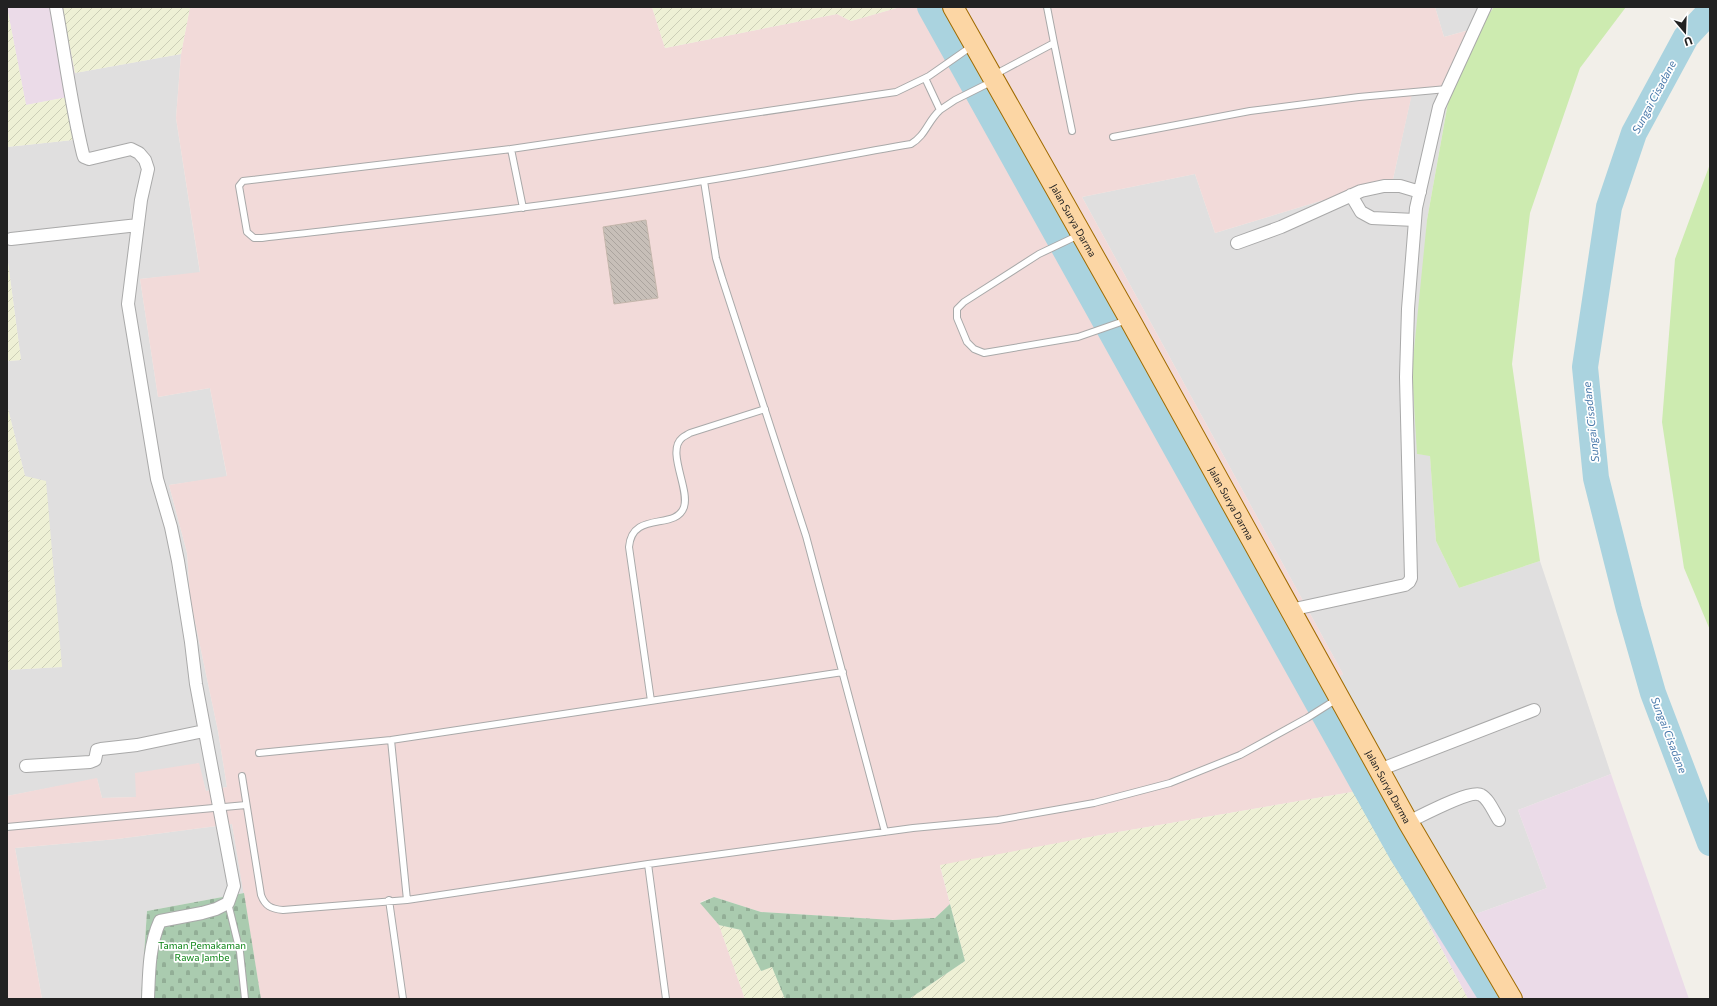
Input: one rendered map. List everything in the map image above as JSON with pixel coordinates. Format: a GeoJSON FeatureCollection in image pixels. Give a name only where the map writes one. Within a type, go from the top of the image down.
{"type":"FeatureCollection","features":[{"type":"Feature","properties":{"kind":"main road","name":"Jalan Surya Darma"},"geometry":{"type":"LineString","coordinates":[[953,7],[969,48],[990,81],[1076,236],[1126,320],[1290,610],[1336,701],[1379,770],[1512,999]]}},
{"type":"Feature","properties":{"kind":"street"},"geometry":{"type":"LineString","coordinates":[[56,7],[69,79],[72,107],[84,157],[89,159],[131,149],[139,153],[145,160],[148,169],[141,200],[128,304],[157,479],[171,527],[178,561],[204,731],[234,886],[228,903],[216,909],[202,913],[160,920],[155,932],[150,960],[148,999]]}},
{"type":"Feature","properties":{"kind":"street"},"geometry":{"type":"LineString","coordinates":[[1290,610],[1405,585],[1411,578],[1406,378],[1408,309],[1415,220],[1439,107],[1485,7]]}},
{"type":"Feature","properties":{"kind":"street"},"geometry":{"type":"LineString","coordinates":[[1237,243],[1281,226],[1351,195],[1384,186],[1400,186],[1420,192]]}},
{"type":"Feature","properties":{"kind":"street"},"geometry":{"type":"LineString","coordinates":[[1351,195],[1361,212],[1372,218],[1415,220]]}},
{"type":"Feature","properties":{"kind":"street"},"geometry":{"type":"LineString","coordinates":[[11,239],[138,224]]}},
{"type":"Feature","properties":{"kind":"street"},"geometry":{"type":"LineString","coordinates":[[1379,770],[1534,710]]}},
{"type":"Feature","properties":{"kind":"street"},"geometry":{"type":"LineString","coordinates":[[26,766],[90,762],[95,760],[96,752],[101,749],[137,745],[204,731]]}},
{"type":"Feature","properties":{"kind":"street"},"geometry":{"type":"LineString","coordinates":[[1408,822],[1459,798],[1476,793],[1485,798],[1499,820]]}},
{"type":"Feature","properties":{"kind":"lane"},"geometry":{"type":"LineString","coordinates":[[1047,7],[1072,131]]}},
{"type":"Feature","properties":{"kind":"lane"},"geometry":{"type":"LineString","coordinates":[[969,48],[927,77],[896,92],[511,149],[243,181],[239,186],[247,232],[254,238],[262,238],[523,208],[704,181],[911,144],[919,139],[925,132],[933,117],[940,110],[1054,43]]}},
{"type":"Feature","properties":{"kind":"lane"},"geometry":{"type":"LineString","coordinates":[[927,77],[940,110]]}},
{"type":"Feature","properties":{"kind":"lane"},"geometry":{"type":"LineString","coordinates":[[1113,137],[1250,111],[1359,97],[1447,89]]}},
{"type":"Feature","properties":{"kind":"lane"},"geometry":{"type":"LineString","coordinates":[[511,149],[523,208]]}},
{"type":"Feature","properties":{"kind":"lane"},"geometry":{"type":"LineString","coordinates":[[704,181],[720,271],[806,536],[885,832]]}},
{"type":"Feature","properties":{"kind":"lane"},"geometry":{"type":"LineString","coordinates":[[1076,236],[1039,254],[964,302],[957,309],[956,318],[967,342],[974,349],[984,353],[1078,337],[1126,320]]}},
{"type":"Feature","properties":{"kind":"lane"},"geometry":{"type":"LineString","coordinates":[[651,701],[629,547],[630,538],[634,531],[644,524],[678,515],[684,508],[685,500],[677,460],[677,444],[681,438],[690,433],[765,409]]}},
{"type":"Feature","properties":{"kind":"lane"},"geometry":{"type":"LineString","coordinates":[[259,753],[391,740],[843,672]]}},
{"type":"Feature","properties":{"kind":"lane"},"geometry":{"type":"LineString","coordinates":[[242,776],[261,895],[264,902],[268,906],[274,909],[283,910],[389,900],[407,900],[648,864],[885,832],[998,820],[1094,803],[1170,783],[1240,755],[1336,701]]}},
{"type":"Feature","properties":{"kind":"lane"},"geometry":{"type":"LineString","coordinates":[[391,740],[407,900]]}},
{"type":"Feature","properties":{"kind":"lane"},"geometry":{"type":"LineString","coordinates":[[7,827],[246,804]]}},
{"type":"Feature","properties":{"kind":"lane"},"geometry":{"type":"LineString","coordinates":[[648,864],[666,999]]}},
{"type":"Feature","properties":{"kind":"lane"},"geometry":{"type":"LineString","coordinates":[[389,900],[403,999]]}},
{"type":"Feature","properties":{"kind":"lane"},"geometry":{"type":"LineString","coordinates":[[228,903],[240,952],[245,999]]}},
{"type":"Feature","properties":{"kind":"shaded area"},"geometry":{"type":"Polygon","coordinates":[[[7,7],[62,7],[75,73],[68,97],[26,105],[7,7]]]}},
{"type":"Feature","properties":{"kind":"shaded area"},"geometry":{"type":"Polygon","coordinates":[[[190,7],[652,7],[665,48],[837,14],[851,21],[900,7],[1435,7],[1444,37],[1480,27],[1449,97],[1413,89],[1393,179],[1215,233],[1195,174],[1082,197],[1343,674],[1307,698],[1358,791],[1101,835],[940,866],[950,904],[935,918],[893,920],[761,912],[714,897],[700,902],[719,925],[745,999],[261,999],[232,824],[117,839],[15,848],[42,999],[7,999],[7,796],[97,778],[102,798],[136,797],[135,773],[199,763],[206,791],[227,787],[218,731],[190,598],[187,553],[169,485],[227,476],[210,388],[158,397],[140,279],[200,272],[176,118],[181,54],[190,7]]]}},
{"type":"Feature","properties":{"kind":"shaded area"},"geometry":{"type":"Polygon","coordinates":[[[1435,7],[1494,7],[1480,27],[1444,37],[1435,7]]]}},
{"type":"Feature","properties":{"kind":"shaded area"},"geometry":{"type":"Polygon","coordinates":[[[181,54],[176,118],[200,273],[140,279],[158,397],[210,388],[227,477],[169,485],[187,553],[190,598],[218,731],[227,787],[206,791],[198,763],[137,797],[102,798],[97,779],[7,796],[7,670],[62,667],[25,476],[7,405],[7,361],[21,360],[7,255],[7,147],[73,140],[68,97],[75,73],[181,54]]]}},
{"type":"Feature","properties":{"kind":"shaded area"},"geometry":{"type":"Polygon","coordinates":[[[1413,88],[1449,97],[1427,220],[1417,454],[1430,455],[1436,541],[1459,588],[1540,561],[1611,774],[1518,810],[1547,888],[1432,930],[1307,697],[1343,674],[1082,197],[1195,174],[1215,233],[1393,179],[1413,88]]]}},
{"type":"Feature","properties":{"kind":"shaded area"},"geometry":{"type":"Polygon","coordinates":[[[1611,774],[1689,999],[1468,999],[1432,930],[1547,888],[1518,810],[1611,774]]]}},
{"type":"Feature","properties":{"kind":"shaded area"},"geometry":{"type":"Polygon","coordinates":[[[232,824],[244,893],[147,911],[141,999],[42,999],[15,848],[117,839],[232,824]]]}},
{"type":"Feature","properties":{"kind":"green space"},"geometry":{"type":"Polygon","coordinates":[[[7,7],[26,105],[68,97],[73,140],[7,147],[7,7]]]}},
{"type":"Feature","properties":{"kind":"green space"},"geometry":{"type":"Polygon","coordinates":[[[62,7],[190,7],[181,54],[75,73],[62,7]]]}},
{"type":"Feature","properties":{"kind":"green space"},"geometry":{"type":"Polygon","coordinates":[[[652,7],[900,7],[851,21],[837,14],[665,48],[652,7]]]}},
{"type":"Feature","properties":{"kind":"green space"},"geometry":{"type":"Polygon","coordinates":[[[1494,7],[1626,7],[1580,68],[1530,213],[1512,364],[1540,561],[1459,588],[1436,541],[1430,456],[1417,454],[1412,370],[1427,220],[1449,97],[1480,27],[1494,7]]]}},
{"type":"Feature","properties":{"kind":"green space"},"geometry":{"type":"Polygon","coordinates":[[[1710,164],[1710,630],[1684,568],[1662,422],[1675,259],[1710,164]]]}},
{"type":"Feature","properties":{"kind":"green space"},"geometry":{"type":"Polygon","coordinates":[[[7,255],[21,360],[7,361],[7,255]]]}},
{"type":"Feature","properties":{"kind":"green space"},"geometry":{"type":"Polygon","coordinates":[[[7,405],[25,476],[46,481],[62,667],[7,670],[7,405]]]}},
{"type":"Feature","properties":{"kind":"green space"},"geometry":{"type":"Polygon","coordinates":[[[1358,791],[1468,999],[909,999],[965,961],[940,865],[1101,835],[1358,791]]]}},
{"type":"Feature","properties":{"kind":"green space","name":"Taman Pemakaman Rawa Jambe"},"geometry":{"type":"Polygon","coordinates":[[[244,893],[261,999],[141,999],[147,911],[244,893]]]}},
{"type":"Feature","properties":{"kind":"green space"},"geometry":{"type":"Polygon","coordinates":[[[714,897],[761,912],[893,920],[935,918],[950,904],[965,961],[909,999],[785,999],[772,967],[761,971],[741,930],[719,925],[700,903],[714,897]]]}},
{"type":"Feature","properties":{"kind":"green space"},"geometry":{"type":"Polygon","coordinates":[[[719,925],[741,930],[761,971],[772,966],[785,999],[745,999],[719,925]]]}},
{"type":"Feature","properties":{"kind":"building"},"geometry":{"type":"Polygon","coordinates":[[[646,220],[658,298],[614,304],[603,227],[646,220]]]}},
{"type":"Feature","properties":{"kind":"waterway"},"geometry":{"type":"LineString","coordinates":[[930,7],[1401,852],[1493,999]]}},
{"type":"Feature","properties":{"kind":"waterway","name":"Sungai Cisadane"},"geometry":{"type":"LineString","coordinates":[[1710,11],[1686,37],[1634,133],[1609,207],[1585,367],[1596,478],[1629,609],[1653,693],[1710,843]]}}]}
